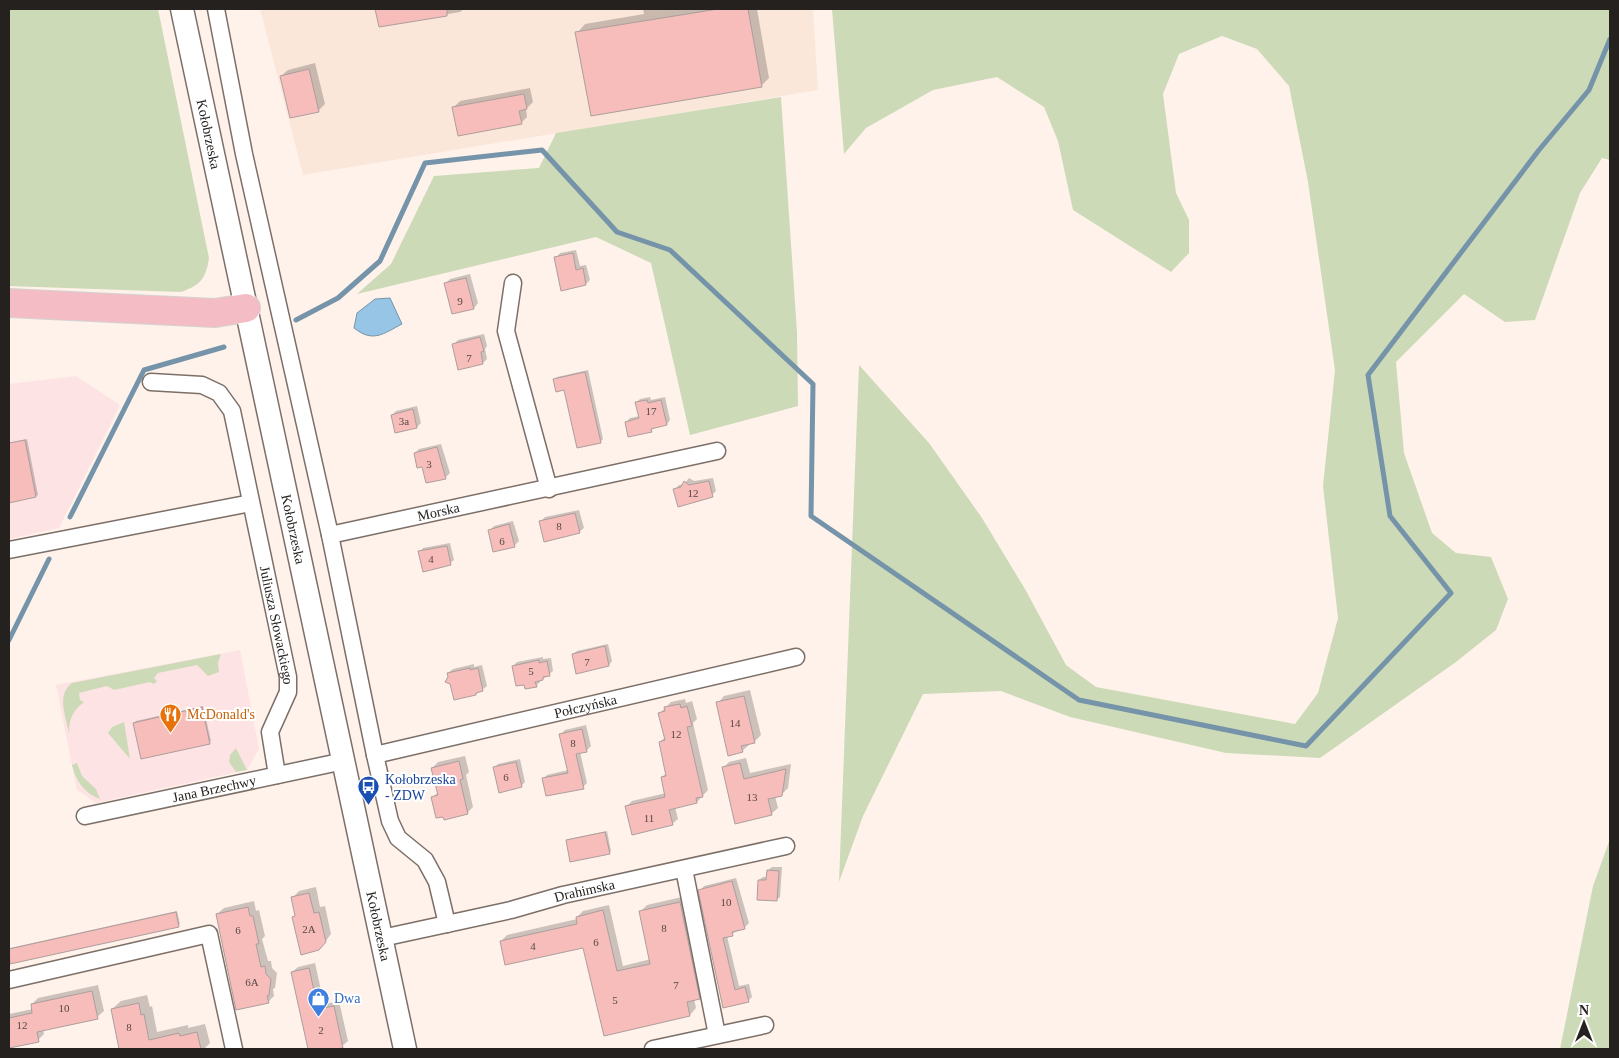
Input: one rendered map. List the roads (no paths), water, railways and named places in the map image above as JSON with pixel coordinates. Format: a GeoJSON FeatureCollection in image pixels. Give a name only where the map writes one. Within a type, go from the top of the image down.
{"type":"FeatureCollection","features":[{"type":"Feature","properties":{"kind":"highway"},"geometry":{"type":"LineString","coordinates":[[9,304],[215,313],[246,308]]}},
{"type":"Feature","properties":{"kind":"main road","name":"Kołobrzeska"},"geometry":{"type":"LineString","coordinates":[[182,9],[406,1049]]}},
{"type":"Feature","properties":{"kind":"street"},"geometry":{"type":"LineString","coordinates":[[216,9],[244,154],[330,535],[390,821],[398,838],[425,860],[437,882],[447,924]]}},
{"type":"Feature","properties":{"kind":"street"},"geometry":{"type":"LineString","coordinates":[[513,283],[506,331],[549,489]]}},
{"type":"Feature","properties":{"kind":"street","name":"Juliusza Słowackiego"},"geometry":{"type":"LineString","coordinates":[[150,382],[202,385],[219,393],[232,411],[288,677],[288,692],[270,732],[277,776]]}},
{"type":"Feature","properties":{"kind":"street","name":"Morska"},"geometry":{"type":"LineString","coordinates":[[330,535],[717,451]]}},
{"type":"Feature","properties":{"kind":"street"},"geometry":{"type":"LineString","coordinates":[[9,550],[251,503]]}},
{"type":"Feature","properties":{"kind":"street","name":"Połczyńska"},"geometry":{"type":"LineString","coordinates":[[375,754],[796,657]]}},
{"type":"Feature","properties":{"kind":"street","name":"Jana Brzechwy"},"geometry":{"type":"LineString","coordinates":[[85,816],[344,761]]}},
{"type":"Feature","properties":{"kind":"street","name":"Drahimska"},"geometry":{"type":"LineString","coordinates":[[382,938],[511,910],[563,895],[786,846]]}},
{"type":"Feature","properties":{"kind":"street"},"geometry":{"type":"LineString","coordinates":[[684,868],[717,1035]]}},
{"type":"Feature","properties":{"kind":"street"},"geometry":{"type":"LineString","coordinates":[[9,980],[209,934],[234,1049]]}},
{"type":"Feature","properties":{"kind":"street"},"geometry":{"type":"LineString","coordinates":[[653,1049],[765,1025]]}},
{"type":"Feature","properties":{"kind":"water"},"geometry":{"type":"Polygon","coordinates":[[[390,298],[402,324],[383,334],[373,336],[361,333],[354,328],[357,313],[375,299],[390,298]]]}},
{"type":"Feature","properties":{"kind":"waterway"},"geometry":{"type":"LineString","coordinates":[[296,320],[338,298],[380,261],[425,163],[542,150],[617,232],[670,250],[813,384],[811,516],[1079,700],[1306,746],[1451,593],[1390,516],[1368,375],[1539,150],[1589,90],[1610,39]]}},
{"type":"Feature","properties":{"kind":"waterway"},"geometry":{"type":"LineString","coordinates":[[70,517],[144,370],[224,347]]}},
{"type":"Feature","properties":{"kind":"waterway"},"geometry":{"type":"LineString","coordinates":[[9,640],[49,559]]}},
{"type":"Feature","properties":{"kind":"place","name":"McDonald's"},"geometry":{"type":"Point","coordinates":[171,733]}},
{"type":"Feature","properties":{"kind":"place","name":"Kołobrzeska - ZDW"},"geometry":{"type":"Point","coordinates":[369,806]}},
{"type":"Feature","properties":{"kind":"place","name":"Dwa"},"geometry":{"type":"Point","coordinates":[318,1017]}}]}
